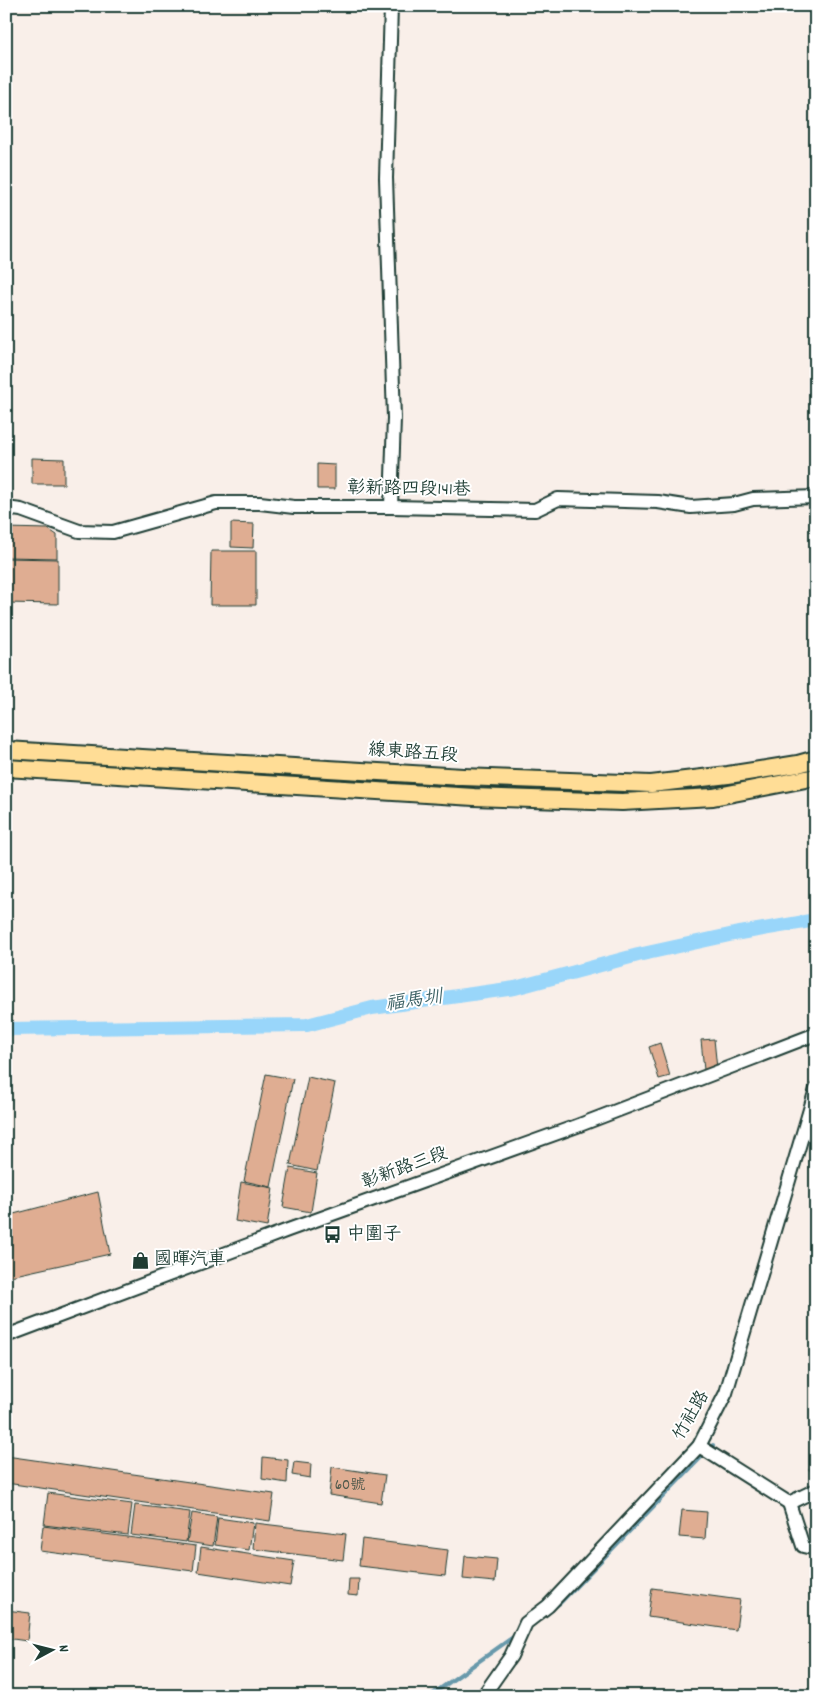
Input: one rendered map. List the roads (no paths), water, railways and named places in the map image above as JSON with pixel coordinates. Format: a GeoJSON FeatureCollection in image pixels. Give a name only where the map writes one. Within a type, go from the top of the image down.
{"type":"FeatureCollection","features":[{"type":"Feature","properties":{"kind":"main road","name":"線東路五段"},"geometry":{"type":"LineString","coordinates":[[6,750],[463,777],[651,784],[728,775],[798,764],[816,759]]}},
{"type":"Feature","properties":{"kind":"main road"},"geometry":{"type":"LineString","coordinates":[[6,768],[474,797],[622,802],[713,797],[816,777]]}},
{"type":"Feature","properties":{"kind":"street"},"geometry":{"type":"LineString","coordinates":[[391,6],[386,178],[394,418],[391,507]]}},
{"type":"Feature","properties":{"kind":"street","name":"彰新路四段141巷"},"geometry":{"type":"LineString","coordinates":[[6,508],[21,510],[79,530],[112,532],[216,503],[260,503],[294,507],[535,510],[558,499],[658,502],[691,507],[734,504],[753,499],[816,497]]}},
{"type":"Feature","properties":{"kind":"street","name":"彰新路三段"},"geometry":{"type":"LineString","coordinates":[[6,1336],[288,1230],[577,1126],[812,1037]]}},
{"type":"Feature","properties":{"kind":"street","name":"竹社路"},"geometry":{"type":"LineString","coordinates":[[483,1696],[511,1656],[526,1623],[548,1606],[699,1446],[726,1394],[816,1089]]}},
{"type":"Feature","properties":{"kind":"street"},"geometry":{"type":"LineString","coordinates":[[699,1446],[789,1503],[803,1546],[816,1549]]}},
{"type":"Feature","properties":{"kind":"street"},"geometry":{"type":"LineString","coordinates":[[789,1503],[816,1490]]}},
{"type":"Feature","properties":{"kind":"waterway","name":"福馬圳"},"geometry":{"type":"LineString","coordinates":[[6,1029],[307,1025],[372,1008],[515,988],[638,955],[734,934],[816,920]]}},
{"type":"Feature","properties":{"kind":"waterway"},"geometry":{"type":"LineString","coordinates":[[554,1607],[713,1445]]}},
{"type":"Feature","properties":{"kind":"waterway"},"geometry":{"type":"LineString","coordinates":[[430,1696],[516,1635]]}},
{"type":"Feature","properties":{"kind":"place","name":"中圍子"},"geometry":{"type":"Point","coordinates":[333,1235]}},
{"type":"Feature","properties":{"kind":"place","name":"國暉汽車"},"geometry":{"type":"Point","coordinates":[140,1260]}}]}
